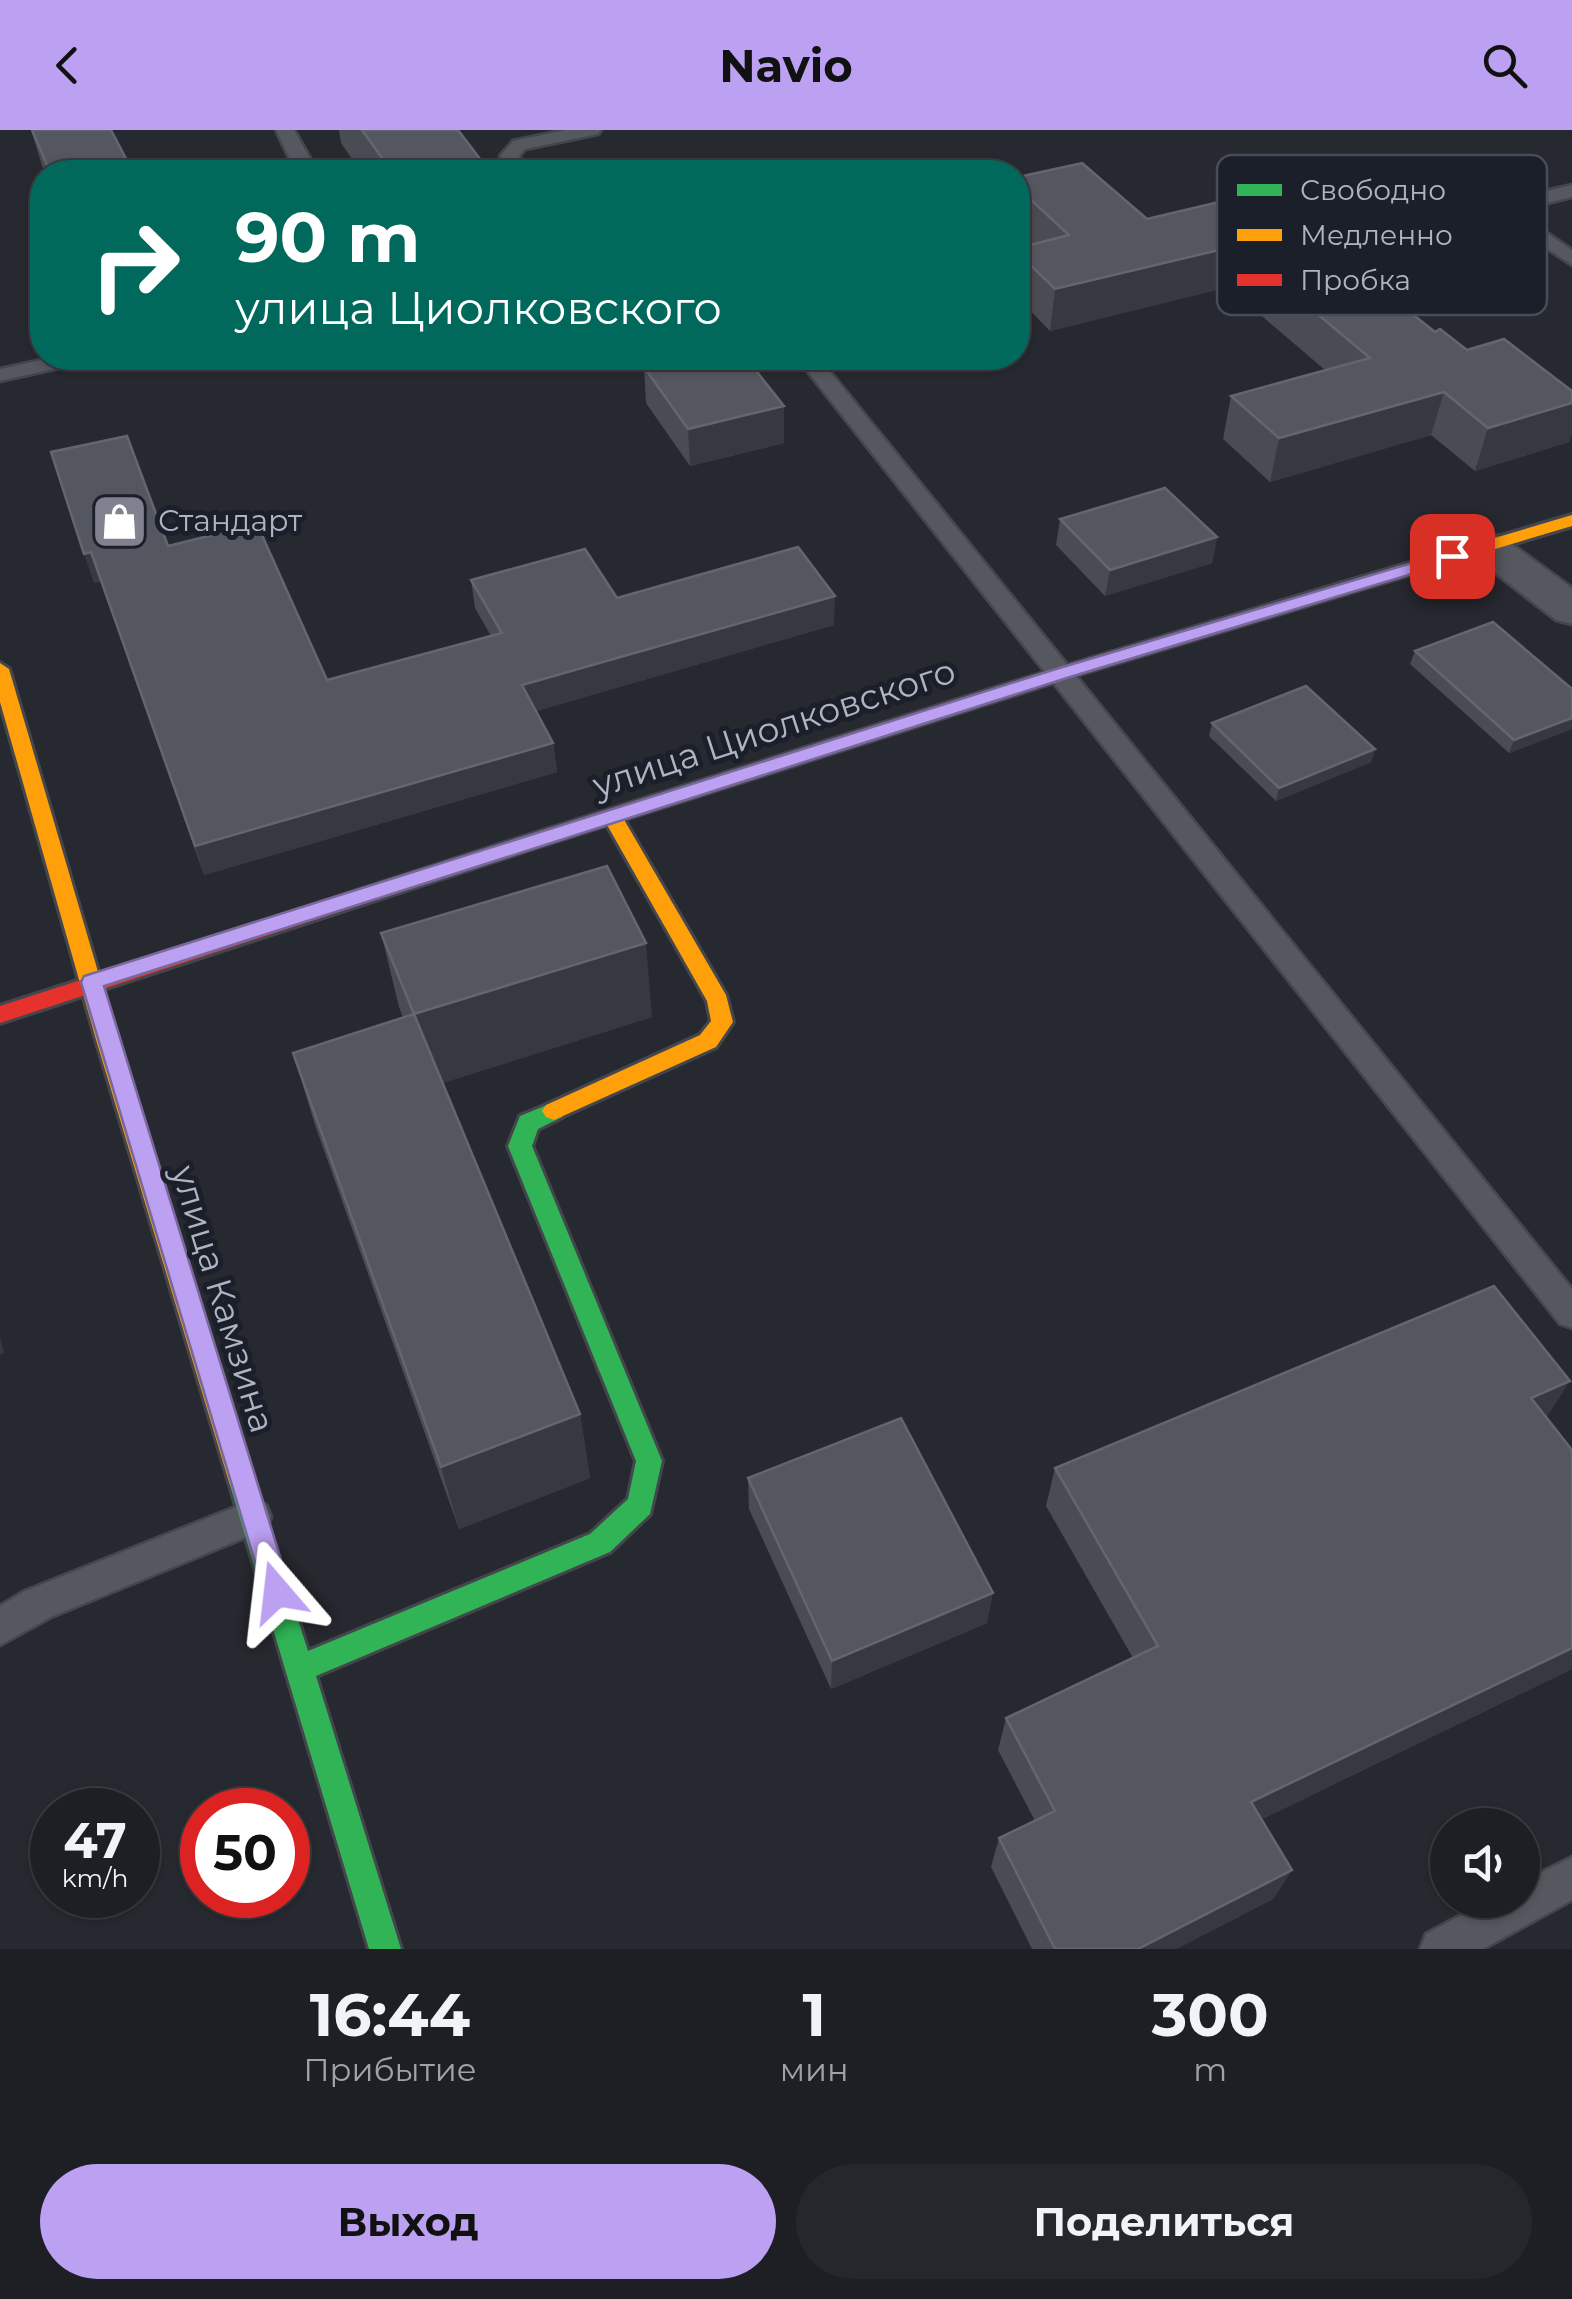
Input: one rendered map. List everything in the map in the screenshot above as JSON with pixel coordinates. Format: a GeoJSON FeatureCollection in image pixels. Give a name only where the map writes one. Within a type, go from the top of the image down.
{"type":"FeatureCollection","features":[{"type":"Feature","properties":{"kind":"street","name":"улица Циолковского"},"geometry":{"type":"LineString","coordinates":[[0,1015],[92,982],[1063,673],[1572,520]]}},
{"type":"Feature","properties":{"kind":"street"},"geometry":{"type":"LineString","coordinates":[[1487,546],[1572,610]]}},
{"type":"Feature","properties":{"kind":"street","name":"улица Камзина"},"geometry":{"type":"LineString","coordinates":[[0,669],[386,1949]]}},
{"type":"Feature","properties":{"kind":"street"},"geometry":{"type":"LineString","coordinates":[[300,1668],[600,1543],[640,1505],[649,1461],[520,1146],[528,1123],[708,1041],[722,1022],[718,1001],[612,816]]}},
{"type":"Feature","properties":{"kind":"lane"},"geometry":{"type":"LineString","coordinates":[[285,130],[302,160]]}},
{"type":"Feature","properties":{"kind":"lane"},"geometry":{"type":"LineString","coordinates":[[512,160],[509,156],[519,145],[592,130]]}},
{"type":"Feature","properties":{"kind":"lane"},"geometry":{"type":"LineString","coordinates":[[1547,197],[1572,191]]}},
{"type":"Feature","properties":{"kind":"lane"},"geometry":{"type":"LineString","coordinates":[[1547,242],[1572,259]]}},
{"type":"Feature","properties":{"kind":"lane"},"geometry":{"type":"LineString","coordinates":[[0,374],[30,368]]}},
{"type":"Feature","properties":{"kind":"lane"},"geometry":{"type":"LineString","coordinates":[[818,370],[1572,1314]]}},
{"type":"Feature","properties":{"kind":"lane"},"geometry":{"type":"LineString","coordinates":[[0,1626],[66,1592],[253,1516]]}},
{"type":"Feature","properties":{"kind":"lane"},"geometry":{"type":"LineString","coordinates":[[1442,1949],[1572,1877]]}},
{"type":"Feature","properties":{"kind":"building"},"geometry":{"type":"Polygon","coordinates":[[[32,130],[111,130],[127,160],[45,160],[32,130]]]}},
{"type":"Feature","properties":{"kind":"building"},"geometry":{"type":"Polygon","coordinates":[[[362,130],[458,130],[481,160],[383,160],[362,130]]]}},
{"type":"Feature","properties":{"kind":"building"},"geometry":{"type":"Polygon","coordinates":[[[1082,163],[1147,219],[1217,202],[1217,251],[1055,289],[1030,265],[1030,245],[1069,235],[1030,199],[1030,174],[1082,163]]]}},
{"type":"Feature","properties":{"kind":"building"},"geometry":{"type":"Polygon","coordinates":[[[1319,315],[1414,315],[1467,350],[1504,339],[1572,391],[1572,403],[1488,428],[1444,392],[1279,438],[1231,396],[1370,358],[1319,315]]]}},
{"type":"Feature","properties":{"kind":"building"},"geometry":{"type":"Polygon","coordinates":[[[646,370],[756,370],[784,406],[688,429],[646,370]]]}},
{"type":"Feature","properties":{"kind":"building"},"geometry":{"type":"Polygon","coordinates":[[[127,436],[168,546],[257,524],[327,680],[502,633],[471,580],[585,549],[617,598],[798,547],[835,596],[522,685],[553,743],[195,846],[91,552],[84,554],[51,452],[127,436]]]}},
{"type":"Feature","properties":{"kind":"building"},"geometry":{"type":"Polygon","coordinates":[[[1165,488],[1217,537],[1110,570],[1060,519],[1165,488]]]}},
{"type":"Feature","properties":{"kind":"building"},"geometry":{"type":"Polygon","coordinates":[[[1493,622],[1572,689],[1572,718],[1514,740],[1415,651],[1493,622]]]}},
{"type":"Feature","properties":{"kind":"building"},"geometry":{"type":"Polygon","coordinates":[[[1306,686],[1375,749],[1279,788],[1212,723],[1306,686]]]}},
{"type":"Feature","properties":{"kind":"building"},"geometry":{"type":"Polygon","coordinates":[[[607,866],[646,943],[414,1014],[381,933],[607,866]]]}},
{"type":"Feature","properties":{"kind":"building"},"geometry":{"type":"Polygon","coordinates":[[[414,1014],[580,1414],[441,1467],[293,1053],[414,1014]]]}},
{"type":"Feature","properties":{"kind":"building"},"geometry":{"type":"Polygon","coordinates":[[[1494,1286],[1570,1381],[1531,1398],[1572,1450],[1572,1648],[1251,1802],[1292,1870],[1138,1949],[1055,1949],[999,1838],[1055,1811],[1006,1718],[1158,1646],[1055,1468],[1494,1286]]]}},
{"type":"Feature","properties":{"kind":"building"},"geometry":{"type":"Polygon","coordinates":[[[901,1418],[993,1593],[832,1661],[748,1478],[901,1418]]]}},
{"type":"Feature","properties":{"kind":"traffic: fast"},"geometry":{"type":"LineString","coordinates":[[524,844],[1342,589]]}},
{"type":"Feature","properties":{"kind":"traffic: fast"},"geometry":{"type":"LineString","coordinates":[[301,1668],[600,1543],[640,1505],[649,1461],[520,1146],[528,1123],[554,1111]]}},
{"type":"Feature","properties":{"kind":"traffic: fast"},"geometry":{"type":"LineString","coordinates":[[242,1482],[385,1949]]}},
{"type":"Feature","properties":{"kind":"traffic: slow"},"geometry":{"type":"LineString","coordinates":[[1342,589],[1572,520]]}},
{"type":"Feature","properties":{"kind":"traffic: slow"},"geometry":{"type":"LineString","coordinates":[[0,669],[108,1043],[242,1482]]}},
{"type":"Feature","properties":{"kind":"traffic: slow"},"geometry":{"type":"LineString","coordinates":[[554,1111],[708,1041],[722,1022],[718,1001],[612,816]]}},
{"type":"Feature","properties":{"kind":"traffic: jam"},"geometry":{"type":"LineString","coordinates":[[0,1015],[524,844]]}},
{"type":"Feature","properties":{"kind":"place","name":"Стандарт"},"geometry":{"type":"Point","coordinates":[119,521]}},
{"type":"Feature","properties":{"kind":"route"},"geometry":{"type":"LineString","coordinates":[[277,1592],[92,982],[1063,673],[1452,556]]}}]}
